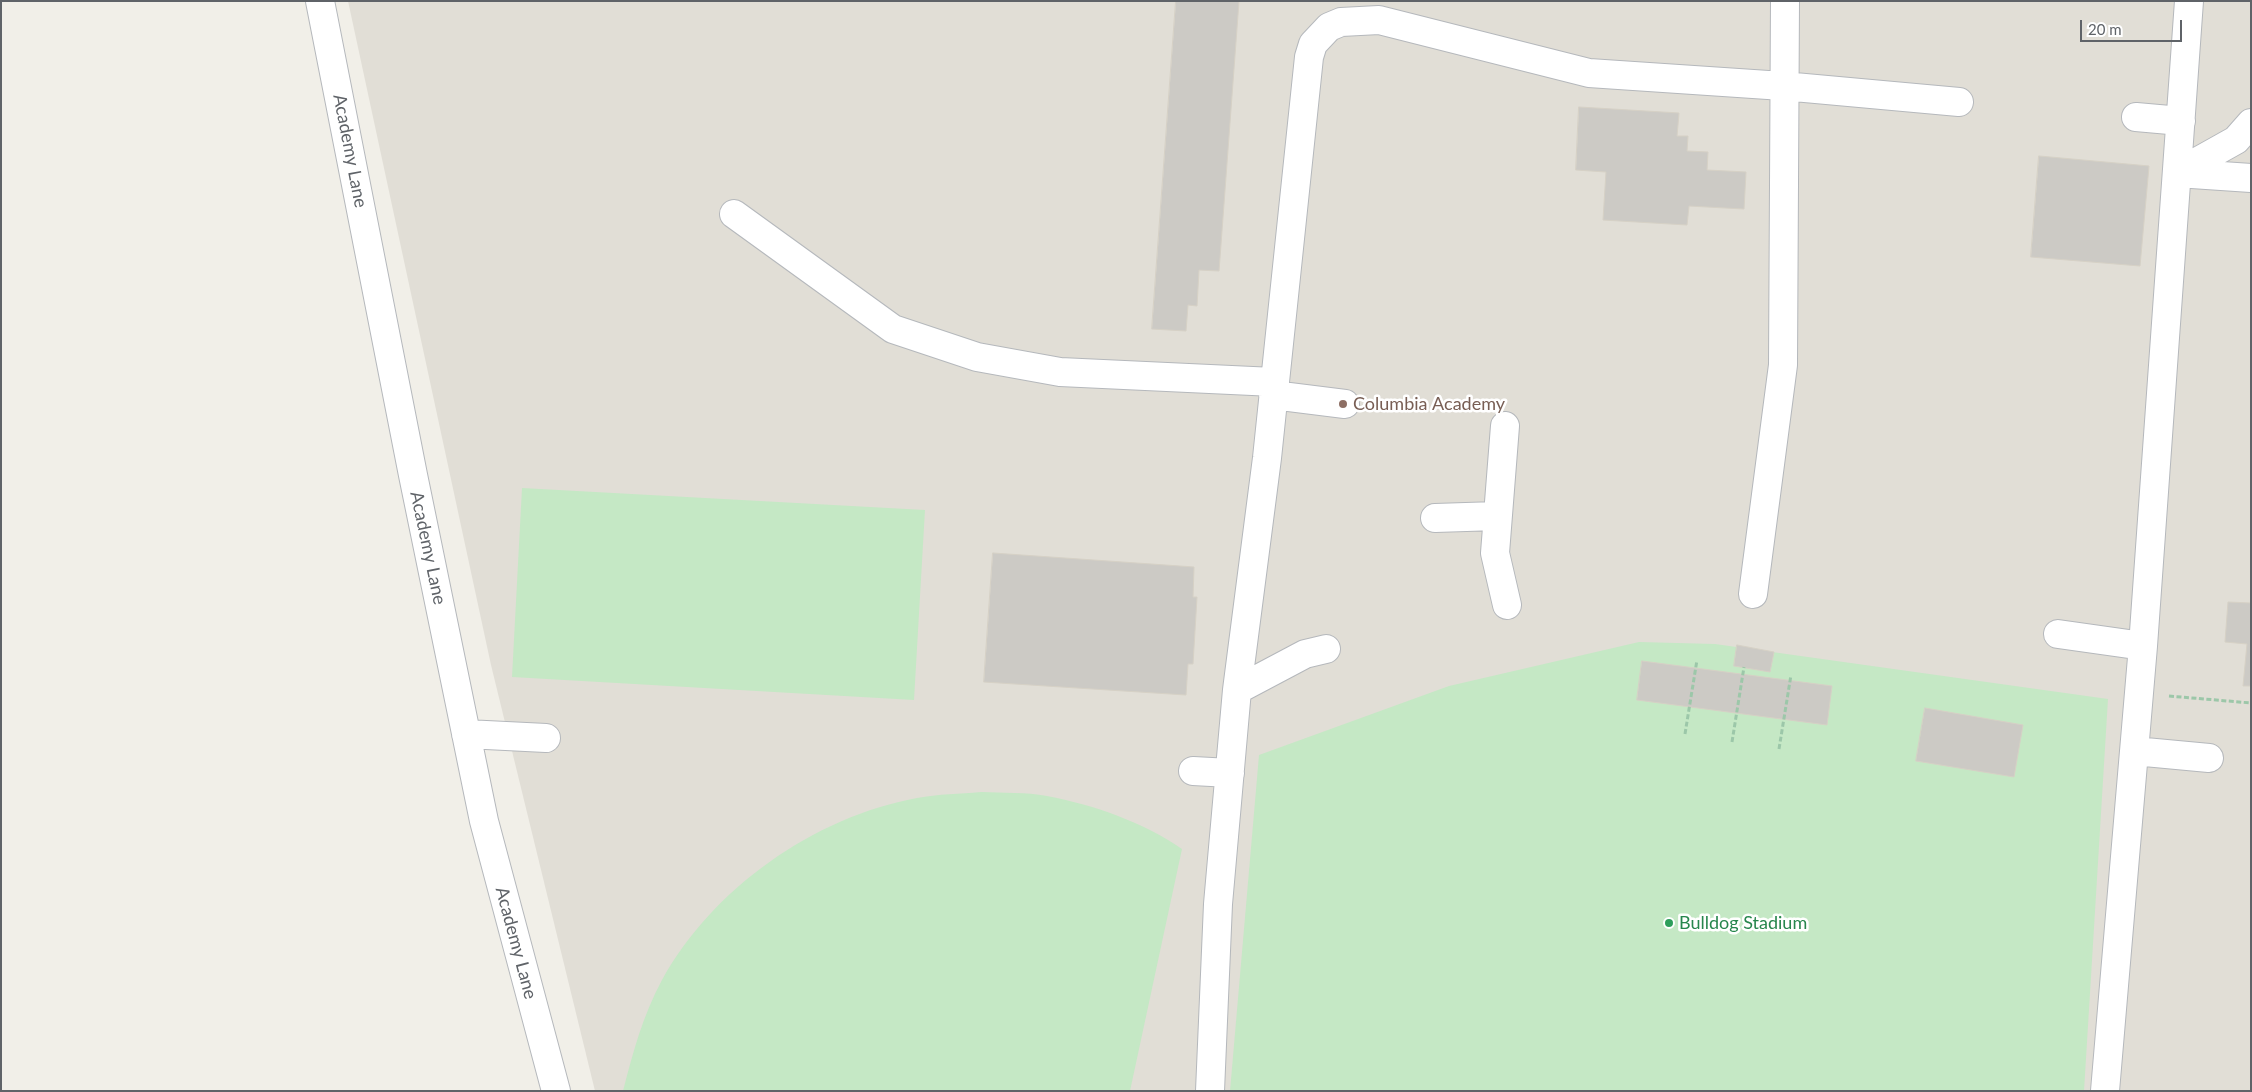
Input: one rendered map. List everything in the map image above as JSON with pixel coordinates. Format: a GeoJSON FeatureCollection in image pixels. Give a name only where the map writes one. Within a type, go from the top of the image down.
{"type":"FeatureCollection","features":[{"type":"Feature","properties":{"kind":"street","name":"Academy Lane"},"geometry":{"type":"LineString","coordinates":[[320,1],[413,475],[484,821],[556,1091]]}},
{"type":"Feature","properties":{"kind":"street"},"geometry":{"type":"LineString","coordinates":[[1753,594],[1784,365],[1785,1]]}},
{"type":"Feature","properties":{"kind":"street"},"geometry":{"type":"LineString","coordinates":[[2104,1091],[2143,646],[2189,1]]}},
{"type":"Feature","properties":{"kind":"street"},"geometry":{"type":"LineString","coordinates":[[1210,1091],[1218,904],[1237,690],[1273,389],[1309,56],[1316,40],[1330,27],[1341,22],[1378,20],[1589,73],[1784,86],[1959,102]]}},
{"type":"Feature","properties":{"kind":"street"},"geometry":{"type":"LineString","coordinates":[[2136,117],[2181,121]]}},
{"type":"Feature","properties":{"kind":"street"},"geometry":{"type":"LineString","coordinates":[[2177,173],[2236,140],[2251,123]]}},
{"type":"Feature","properties":{"kind":"street"},"geometry":{"type":"LineString","coordinates":[[2177,173],[2251,178]]}},
{"type":"Feature","properties":{"kind":"street"},"geometry":{"type":"LineString","coordinates":[[734,214],[893,329],[977,358],[1060,372],[1273,389],[1345,404]]}},
{"type":"Feature","properties":{"kind":"street"},"geometry":{"type":"LineString","coordinates":[[1505,426],[1495,553],[1507,604]]}},
{"type":"Feature","properties":{"kind":"street"},"geometry":{"type":"LineString","coordinates":[[1435,518],[1498,516]]}},
{"type":"Feature","properties":{"kind":"street"},"geometry":{"type":"LineString","coordinates":[[2058,634],[2143,646]]}},
{"type":"Feature","properties":{"kind":"street"},"geometry":{"type":"LineString","coordinates":[[1237,690],[1305,654],[1326,649]]}},
{"type":"Feature","properties":{"kind":"street"},"geometry":{"type":"LineString","coordinates":[[466,734],[546,738]]}},
{"type":"Feature","properties":{"kind":"street"},"geometry":{"type":"LineString","coordinates":[[2134,751],[2209,758]]}},
{"type":"Feature","properties":{"kind":"street"},"geometry":{"type":"LineString","coordinates":[[1192,771],[1230,773]]}},
{"type":"Feature","properties":{"kind":"path"},"geometry":{"type":"LineString","coordinates":[[1685,734],[1697,660]]}},
{"type":"Feature","properties":{"kind":"path"},"geometry":{"type":"LineString","coordinates":[[1732,742],[1744,668]]}},
{"type":"Feature","properties":{"kind":"path"},"geometry":{"type":"LineString","coordinates":[[1779,749],[1791,675]]}},
{"type":"Feature","properties":{"kind":"path"},"geometry":{"type":"LineString","coordinates":[[2139,694],[2251,703]]}},
{"type":"Feature","properties":{"kind":"shaded area","name":"Columbia Academy"},"geometry":{"type":"Polygon","coordinates":[[[348,1],[2251,1],[2251,1091],[595,1091],[491,665],[348,1]]]}},
{"type":"Feature","properties":{"kind":"green space"},"geometry":{"type":"Polygon","coordinates":[[[522,488],[925,510],[914,700],[512,677],[522,488]]]}},
{"type":"Feature","properties":{"kind":"green space","name":"Bulldog Stadium"},"geometry":{"type":"Polygon","coordinates":[[[1639,642],[1715,644],[2108,699],[2084,1091],[1230,1091],[1259,755],[1449,686],[1639,642]]]}},
{"type":"Feature","properties":{"kind":"green space"},"geometry":{"type":"Polygon","coordinates":[[[981,792],[1023,793],[1082,804],[1135,823],[1182,849],[1130,1091],[623,1091],[644,1020],[662,980],[683,947],[709,915],[738,887],[770,862],[804,840],[841,822],[879,808],[917,798],[981,792]]]}},
{"type":"Feature","properties":{"kind":"building"},"geometry":{"type":"Polygon","coordinates":[[[1176,1],[1239,1],[1219,271],[1199,270],[1197,306],[1188,305],[1186,331],[1152,329],[1176,1]]]}},
{"type":"Feature","properties":{"kind":"building"},"geometry":{"type":"Polygon","coordinates":[[[1579,107],[1679,113],[1677,136],[1688,136],[1687,151],[1708,152],[1707,170],[1746,172],[1744,209],[1689,206],[1687,225],[1603,220],[1606,172],[1576,170],[1579,107]]]}},
{"type":"Feature","properties":{"kind":"building"},"geometry":{"type":"Polygon","coordinates":[[[2039,156],[2149,166],[2140,266],[2031,257],[2039,156]]]}},
{"type":"Feature","properties":{"kind":"building"},"geometry":{"type":"Polygon","coordinates":[[[993,553],[1194,567],[1193,597],[1197,597],[1193,664],[1188,664],[1186,695],[984,682],[993,553]]]}},
{"type":"Feature","properties":{"kind":"building"},"geometry":{"type":"Polygon","coordinates":[[[2251,592],[2251,686],[2243,686],[2247,644],[2225,642],[2228,602],[2250,603],[2251,592]]]}},
{"type":"Feature","properties":{"kind":"building"},"geometry":{"type":"Polygon","coordinates":[[[1737,645],[1774,652],[1770,672],[1734,666],[1737,645]]]}},
{"type":"Feature","properties":{"kind":"building"},"geometry":{"type":"Polygon","coordinates":[[[1642,661],[1832,686],[1827,725],[1637,700],[1642,661]]]}},
{"type":"Feature","properties":{"kind":"building"},"geometry":{"type":"Polygon","coordinates":[[[1925,708],[2023,725],[2014,777],[1916,761],[1925,708]]]}},
{"type":"Feature","properties":{"kind":"place","name":"Columbia Academy"},"geometry":{"type":"Point","coordinates":[1343,404]}},
{"type":"Feature","properties":{"kind":"place","name":"Bulldog Stadium"},"geometry":{"type":"Point","coordinates":[1669,923]}}]}
